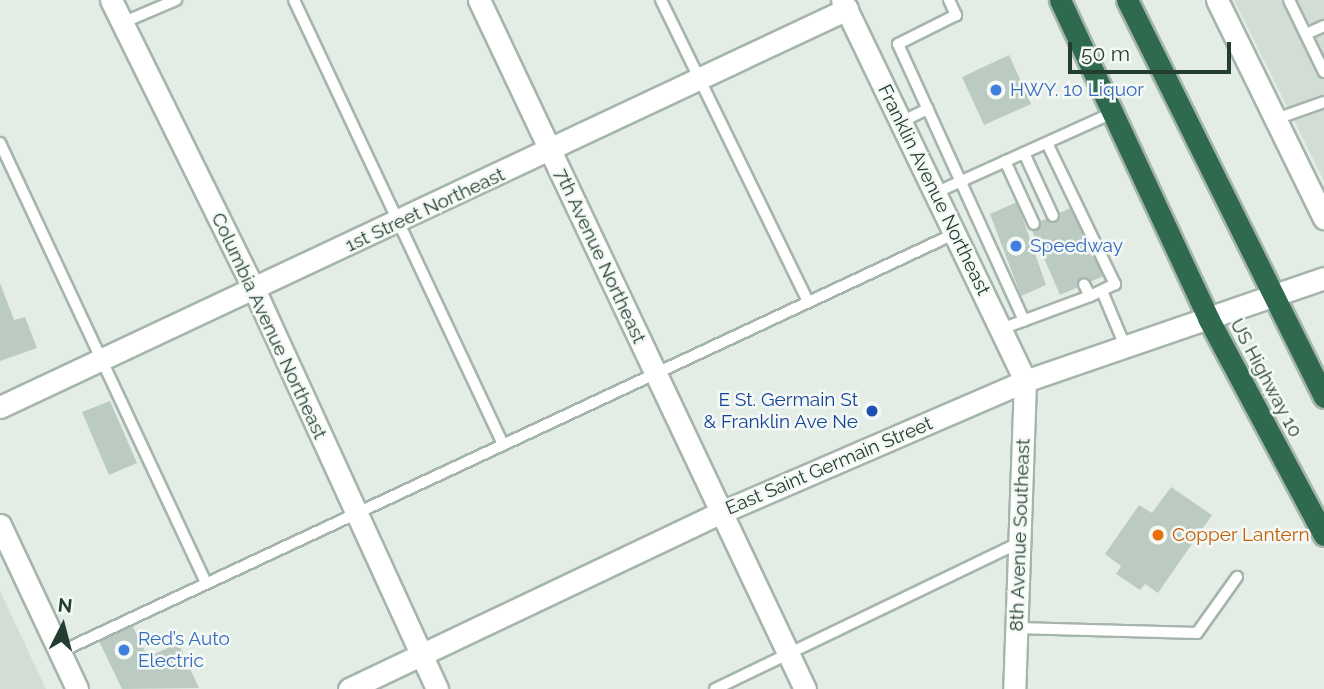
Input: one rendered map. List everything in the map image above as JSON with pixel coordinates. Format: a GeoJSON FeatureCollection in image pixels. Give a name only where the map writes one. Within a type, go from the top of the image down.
{"type":"FeatureCollection","features":[{"type":"Feature","properties":{"kind":"highway","name":"US Highway 10"},"geometry":{"type":"LineString","coordinates":[[1060,0],[1208,318],[1324,535]]}},
{"type":"Feature","properties":{"kind":"highway"},"geometry":{"type":"LineString","coordinates":[[1128,0],[1324,397]]}},
{"type":"Feature","properties":{"kind":"street","name":"Columbia Avenue Northeast"},"geometry":{"type":"LineString","coordinates":[[111,0],[254,289],[437,689]]}},
{"type":"Feature","properties":{"kind":"street","name":"7th Avenue Northeast"},"geometry":{"type":"LineString","coordinates":[[479,0],[805,689]]}},
{"type":"Feature","properties":{"kind":"street"},"geometry":{"type":"LineString","coordinates":[[1217,0],[1324,218]]}},
{"type":"Feature","properties":{"kind":"street","name":"1st Street Northeast"},"geometry":{"type":"LineString","coordinates":[[0,407],[551,152],[698,81],[844,2]]}},
{"type":"Feature","properties":{"kind":"street","name":"Franklin Avenue Northeast"},"geometry":{"type":"LineString","coordinates":[[844,2],[1025,381]]}},
{"type":"Feature","properties":{"kind":"street","name":"East Saint Germain Street"},"geometry":{"type":"LineString","coordinates":[[349,689],[722,512],[1025,381],[1324,278]]}},
{"type":"Feature","properties":{"kind":"street","name":"8th Avenue Southeast"},"geometry":{"type":"LineString","coordinates":[[1014,689],[1025,381]]}},
{"type":"Feature","properties":{"kind":"street"},"geometry":{"type":"LineString","coordinates":[[0,525],[77,689]]}},
{"type":"Feature","properties":{"kind":"lane"},"geometry":{"type":"LineString","coordinates":[[294,0],[502,442]]}},
{"type":"Feature","properties":{"kind":"lane"},"geometry":{"type":"LineString","coordinates":[[661,0],[698,81],[807,300]]}},
{"type":"Feature","properties":{"kind":"lane"},"geometry":{"type":"LineString","coordinates":[[949,0],[956,15],[898,44],[1024,321]]}},
{"type":"Feature","properties":{"kind":"lane"},"geometry":{"type":"LineString","coordinates":[[1289,0],[1324,72]]}},
{"type":"Feature","properties":{"kind":"lane"},"geometry":{"type":"LineString","coordinates":[[122,23],[169,1]]}},
{"type":"Feature","properties":{"kind":"lane"},"geometry":{"type":"LineString","coordinates":[[1306,34],[1324,26]]}},
{"type":"Feature","properties":{"kind":"lane"},"geometry":{"type":"LineString","coordinates":[[1276,119],[1324,102]]}},
{"type":"Feature","properties":{"kind":"lane"},"geometry":{"type":"LineString","coordinates":[[901,122],[928,109]]}},
{"type":"Feature","properties":{"kind":"lane"},"geometry":{"type":"LineString","coordinates":[[935,193],[1114,112]]}},
{"type":"Feature","properties":{"kind":"lane"},"geometry":{"type":"LineString","coordinates":[[0,143],[206,582]]}},
{"type":"Feature","properties":{"kind":"lane"},"geometry":{"type":"LineString","coordinates":[[1001,330],[1115,284],[1047,143]]}},
{"type":"Feature","properties":{"kind":"lane"},"geometry":{"type":"LineString","coordinates":[[1024,153],[1053,216]]}},
{"type":"Feature","properties":{"kind":"lane"},"geometry":{"type":"LineString","coordinates":[[1005,161],[1034,224]]}},
{"type":"Feature","properties":{"kind":"lane"},"geometry":{"type":"LineString","coordinates":[[60,652],[654,369],[954,234]]}},
{"type":"Feature","properties":{"kind":"lane"},"geometry":{"type":"LineString","coordinates":[[1084,284],[1090,296]]}},
{"type":"Feature","properties":{"kind":"lane"},"geometry":{"type":"LineString","coordinates":[[1102,291],[1125,346]]}},
{"type":"Feature","properties":{"kind":"lane"},"geometry":{"type":"LineString","coordinates":[[1065,293],[1070,304]]}},
{"type":"Feature","properties":{"kind":"lane"},"geometry":{"type":"LineString","coordinates":[[715,689],[1021,542]]}},
{"type":"Feature","properties":{"kind":"lane"},"geometry":{"type":"LineString","coordinates":[[1017,628],[1197,633],[1237,577]]}},
{"type":"Feature","properties":{"kind":"shaded area"},"geometry":{"type":"Polygon","coordinates":[[[1234,0],[1324,0],[1324,181],[1234,0]]]}},
{"type":"Feature","properties":{"kind":"shaded area"},"geometry":{"type":"Polygon","coordinates":[[[0,591],[46,689],[0,689],[0,591]]]}},
{"type":"Feature","properties":{"kind":"building","name":"HWY. 10 Liquor"},"geometry":{"type":"Polygon","coordinates":[[[1009,55],[1031,104],[984,125],[962,77],[1009,55]]]}},
{"type":"Feature","properties":{"kind":"building","name":"Speedway"},"geometry":{"type":"Polygon","coordinates":[[[1017,202],[1046,285],[1021,296],[990,214],[1017,202]]]}},
{"type":"Feature","properties":{"kind":"building","name":"Speedway"},"geometry":{"type":"Polygon","coordinates":[[[1075,206],[1106,275],[1060,295],[1030,226],[1075,206]]]}},
{"type":"Feature","properties":{"kind":"building"},"geometry":{"type":"Polygon","coordinates":[[[0,283],[14,320],[25,317],[37,348],[0,361],[0,283]]]}},
{"type":"Feature","properties":{"kind":"building"},"geometry":{"type":"Polygon","coordinates":[[[110,401],[137,463],[109,475],[82,412],[110,401]]]}},
{"type":"Feature","properties":{"kind":"building","name":"Copper Lantern"},"geometry":{"type":"Polygon","coordinates":[[[1171,487],[1212,515],[1158,593],[1145,584],[1140,590],[1116,574],[1121,566],[1105,554],[1139,505],[1152,513],[1171,487]]]}},
{"type":"Feature","properties":{"kind":"building","name":"Red’s Auto Electric"},"geometry":{"type":"Polygon","coordinates":[[[130,621],[148,657],[178,643],[199,688],[122,689],[97,637],[130,621]]]}},
{"type":"Feature","properties":{"kind":"place","name":"HWY. 10 Liquor"},"geometry":{"type":"Point","coordinates":[996,90]}},
{"type":"Feature","properties":{"kind":"place","name":"Speedway"},"geometry":{"type":"Point","coordinates":[1016,246]}},
{"type":"Feature","properties":{"kind":"place","name":"E St. Germain St & Franklin Ave Ne"},"geometry":{"type":"Point","coordinates":[872,411]}},
{"type":"Feature","properties":{"kind":"place","name":"Copper Lantern"},"geometry":{"type":"Point","coordinates":[1158,535]}},
{"type":"Feature","properties":{"kind":"place","name":"Red’s Auto Electric"},"geometry":{"type":"Point","coordinates":[124,650]}}]}
